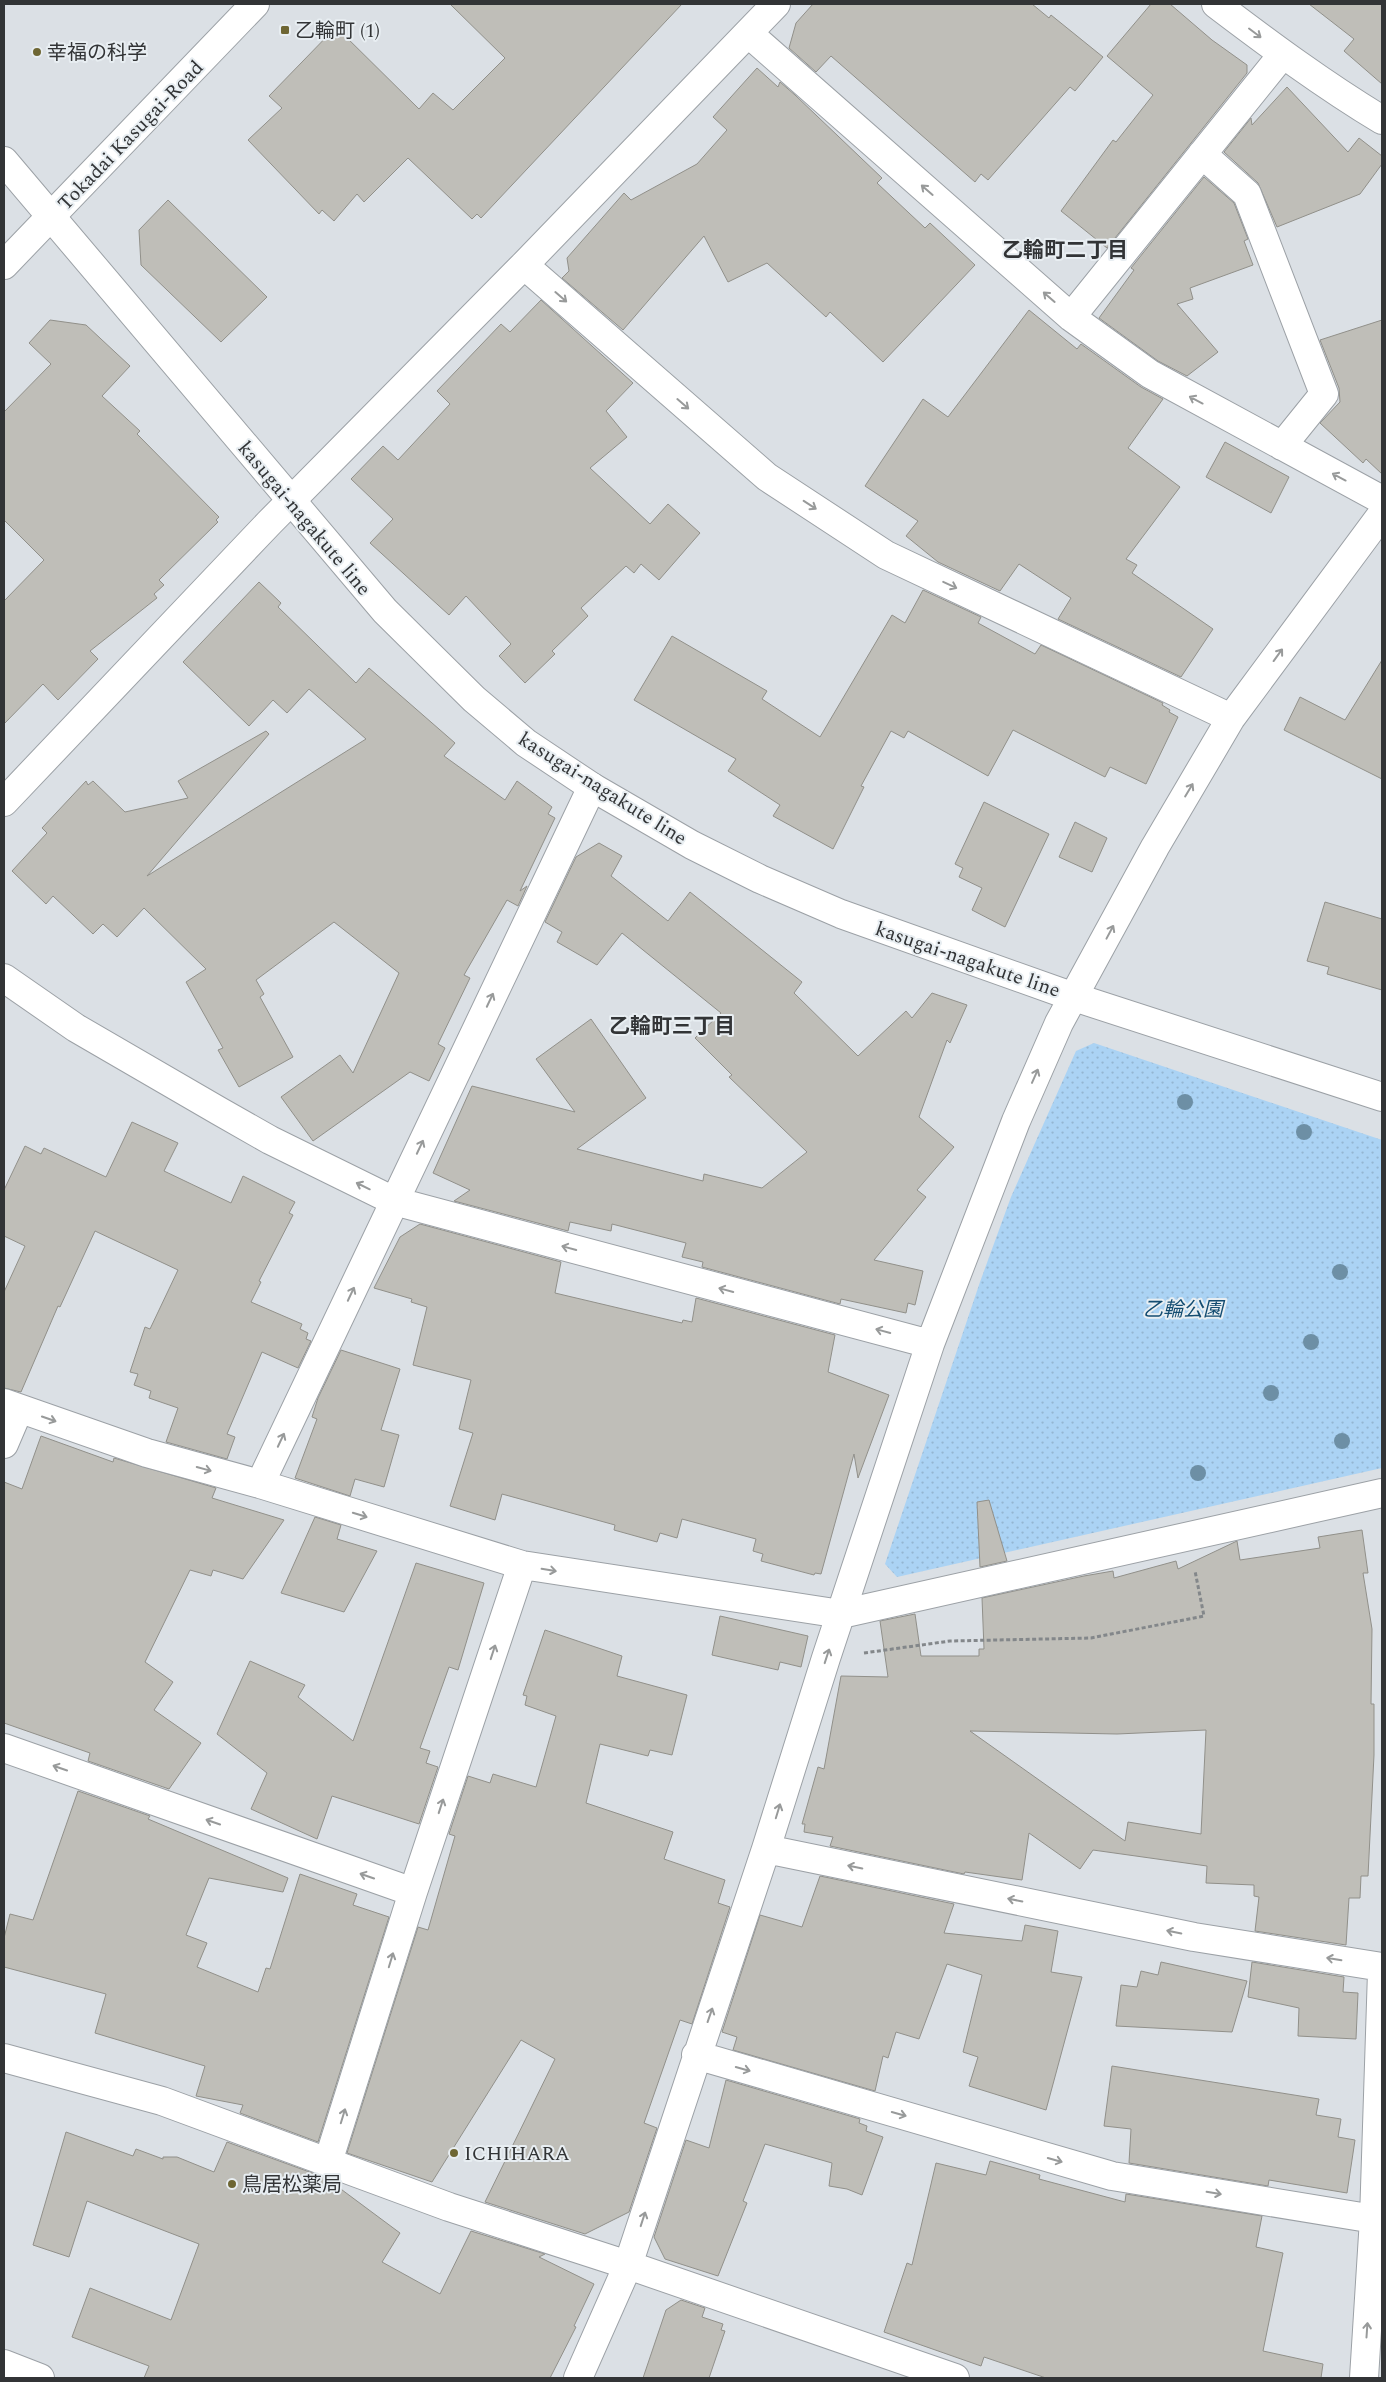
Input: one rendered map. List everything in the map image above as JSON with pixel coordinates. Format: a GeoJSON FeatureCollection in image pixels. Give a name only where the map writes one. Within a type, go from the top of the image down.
{"type":"FeatureCollection","features":[{"type":"Feature","properties":{"kind":"street","name":"Tokadai Kasugai-Road"},"geometry":{"type":"LineString","coordinates":[[4,265],[255,4]]}},
{"type":"Feature","properties":{"kind":"street"},"geometry":{"type":"LineString","coordinates":[[4,802],[290,502],[524,265],[776,4]]}},
{"type":"Feature","properties":{"kind":"street"},"geometry":{"type":"LineString","coordinates":[[1216,4],[1283,54],[1346,98],[1382,120]]}},
{"type":"Feature","properties":{"kind":"street"},"geometry":{"type":"LineString","coordinates":[[748,34],[1071,317],[1150,374],[1382,500]]}},
{"type":"Feature","properties":{"kind":"street"},"geometry":{"type":"LineString","coordinates":[[1071,317],[1283,54]]}},
{"type":"Feature","properties":{"kind":"street"},"geometry":{"type":"LineString","coordinates":[[1202,154],[1247,194],[1324,394],[1282,446]]}},
{"type":"Feature","properties":{"kind":"street","name":"kasugai-nagakute line"},"geometry":{"type":"LineString","coordinates":[[4,161],[290,502],[385,611],[439,667],[474,699],[526,742],[592,787],[692,845],[760,879],[832,910],[916,942],[1074,997],[1382,1097]]}},
{"type":"Feature","properties":{"kind":"street"},"geometry":{"type":"LineString","coordinates":[[524,265],[766,477],[886,555],[1231,718]]}},
{"type":"Feature","properties":{"kind":"street"},"geometry":{"type":"LineString","coordinates":[[578,2378],[628,2265],[696,2055],[766,1849],[826,1658],[930,1344],[1016,1121],[1059,1023],[1155,847],[1231,718],[1382,514]]}},
{"type":"Feature","properties":{"kind":"street"},"geometry":{"type":"LineString","coordinates":[[260,1484],[592,787]]}},
{"type":"Feature","properties":{"kind":"street"},"geometry":{"type":"LineString","coordinates":[[4,978],[76,1028],[218,1111],[270,1140],[394,1201],[930,1344]]}},
{"type":"Feature","properties":{"kind":"street"},"geometry":{"type":"LineString","coordinates":[[4,1444],[11,1406],[146,1453],[260,1484],[522,1566],[841,1614],[1382,1493]]}},
{"type":"Feature","properties":{"kind":"street"},"geometry":{"type":"LineString","coordinates":[[328,2162],[413,1892],[522,1566]]}},
{"type":"Feature","properties":{"kind":"street"},"geometry":{"type":"LineString","coordinates":[[4,1748],[413,1892]]}},
{"type":"Feature","properties":{"kind":"street"},"geometry":{"type":"LineString","coordinates":[[766,1849],[1194,1936],[1382,1967]]}},
{"type":"Feature","properties":{"kind":"street"},"geometry":{"type":"LineString","coordinates":[[1364,2378],[1374,2219],[1382,1972]]}},
{"type":"Feature","properties":{"kind":"street"},"geometry":{"type":"LineString","coordinates":[[696,2055],[1112,2176],[1374,2219]]}},
{"type":"Feature","properties":{"kind":"street"},"geometry":{"type":"LineString","coordinates":[[4,2058],[162,2100],[449,2207],[628,2265],[955,2378]]}},
{"type":"Feature","properties":{"kind":"street"},"geometry":{"type":"LineString","coordinates":[[4,2364],[40,2378]]}},
{"type":"Feature","properties":{"kind":"path"},"geometry":{"type":"LineString","coordinates":[[826,1658],[950,1641],[1091,1638],[1204,1616],[1188,1537]]}},
{"type":"Feature","properties":{"kind":"green space","name":"乙輪公園"},"geometry":{"type":"Polygon","coordinates":[[[1094,1043],[1382,1140],[1382,1468],[897,1577],[885,1564],[980,1282],[1011,1197],[1076,1051],[1094,1043]]]}},
{"type":"Feature","properties":{"kind":"building"},"geometry":{"type":"Polygon","coordinates":[[[450,4],[682,4],[481,218],[477,214],[472,219],[408,158],[364,202],[357,194],[334,221],[322,210],[319,214],[248,140],[282,108],[269,96],[336,27],[419,109],[433,93],[453,110],[505,58],[450,4]]]}},
{"type":"Feature","properties":{"kind":"building"},"geometry":{"type":"Polygon","coordinates":[[[813,4],[1032,4],[1049,18],[1051,15],[1103,57],[1075,91],[1070,87],[988,180],[981,174],[975,182],[831,56],[816,72],[789,48],[796,23],[813,4]]]}},
{"type":"Feature","properties":{"kind":"building"},"geometry":{"type":"Polygon","coordinates":[[[1151,4],[1170,4],[1212,40],[1247,65],[1247,73],[1107,248],[1061,211],[1113,140],[1116,142],[1153,95],[1107,56],[1151,4]]]}},
{"type":"Feature","properties":{"kind":"building"},"geometry":{"type":"Polygon","coordinates":[[[1309,4],[1382,4],[1382,84],[1344,51],[1354,39],[1309,4]]]}},
{"type":"Feature","properties":{"kind":"building"},"geometry":{"type":"Polygon","coordinates":[[[757,68],[778,87],[780,82],[795,95],[882,178],[877,183],[925,228],[930,223],[975,265],[883,362],[830,312],[826,317],[767,263],[728,282],[704,236],[623,330],[562,278],[569,271],[567,258],[624,193],[631,200],[697,164],[727,130],[713,117],[757,68]]]}},
{"type":"Feature","properties":{"kind":"building"},"geometry":{"type":"Polygon","coordinates":[[[1287,87],[1348,152],[1359,138],[1382,156],[1382,164],[1360,194],[1277,227],[1258,183],[1224,152],[1251,118],[1252,125],[1287,87]]]}},
{"type":"Feature","properties":{"kind":"building"},"geometry":{"type":"Polygon","coordinates":[[[1204,177],[1234,203],[1248,239],[1244,241],[1253,265],[1190,288],[1193,299],[1177,304],[1218,352],[1187,376],[1158,361],[1099,318],[1134,270],[1131,268],[1204,177]]]}},
{"type":"Feature","properties":{"kind":"building"},"geometry":{"type":"Polygon","coordinates":[[[168,200],[267,297],[221,342],[141,265],[139,230],[168,200]]]}},
{"type":"Feature","properties":{"kind":"building"},"geometry":{"type":"Polygon","coordinates":[[[541,300],[633,383],[606,411],[627,437],[590,468],[650,524],[668,504],[700,533],[659,580],[641,564],[634,573],[626,566],[581,608],[588,616],[552,651],[555,654],[525,683],[499,656],[511,644],[466,596],[449,615],[370,543],[393,519],[351,479],[383,446],[398,460],[450,404],[437,391],[501,324],[510,332],[541,300]]]}},
{"type":"Feature","properties":{"kind":"building"},"geometry":{"type":"Polygon","coordinates":[[[1029,310],[1077,349],[1081,344],[1141,387],[1163,399],[1128,448],[1180,487],[1126,559],[1137,565],[1132,573],[1213,629],[1181,677],[1058,619],[1071,598],[1019,564],[1000,591],[938,562],[906,536],[918,521],[865,486],[923,399],[948,417],[1029,310]]]}},
{"type":"Feature","properties":{"kind":"building"},"geometry":{"type":"Polygon","coordinates":[[[50,320],[86,325],[130,366],[102,396],[140,431],[137,434],[219,517],[216,520],[218,522],[159,580],[164,585],[154,594],[157,598],[90,651],[98,659],[58,700],[43,684],[4,724],[4,601],[44,560],[4,520],[4,412],[51,364],[29,343],[50,320]]]}},
{"type":"Feature","properties":{"kind":"building"},"geometry":{"type":"Polygon","coordinates":[[[1382,320],[1382,474],[1366,459],[1363,463],[1320,423],[1340,402],[1339,388],[1320,340],[1382,320]]]}},
{"type":"Feature","properties":{"kind":"building"},"geometry":{"type":"Polygon","coordinates":[[[1225,442],[1289,477],[1271,513],[1206,477],[1225,442]]]}},
{"type":"Feature","properties":{"kind":"building"},"geometry":{"type":"Polygon","coordinates":[[[259,582],[281,603],[278,607],[356,683],[369,668],[455,743],[444,756],[505,800],[517,781],[552,807],[548,814],[555,818],[520,891],[527,886],[518,906],[507,900],[464,975],[470,978],[438,1044],[445,1048],[429,1081],[410,1072],[313,1141],[281,1097],[340,1055],[353,1073],[399,973],[334,922],[256,980],[264,994],[260,997],[293,1057],[239,1087],[218,1050],[223,1048],[186,982],[206,969],[144,908],[117,937],[103,924],[93,934],[53,896],[46,904],[12,871],[47,833],[42,828],[86,781],[88,785],[93,781],[125,812],[188,798],[178,781],[266,731],[269,734],[147,876],[366,739],[309,689],[287,713],[273,700],[249,726],[183,662],[259,582]]]}},
{"type":"Feature","properties":{"kind":"building"},"geometry":{"type":"Polygon","coordinates":[[[923,590],[981,617],[978,623],[1035,654],[1041,645],[1163,703],[1162,705],[1170,710],[1169,712],[1178,717],[1146,784],[1110,767],[1105,777],[1013,730],[988,776],[908,731],[904,738],[891,731],[861,786],[864,787],[833,849],[773,816],[780,805],[728,771],[736,759],[634,700],[672,636],[767,691],[762,699],[820,737],[892,615],[905,623],[923,590]]]}},
{"type":"Feature","properties":{"kind":"building"},"geometry":{"type":"Polygon","coordinates":[[[1382,660],[1382,779],[1284,730],[1300,697],[1345,720],[1382,660]]]}},
{"type":"Feature","properties":{"kind":"building"},"geometry":{"type":"Polygon","coordinates":[[[984,802],[1049,834],[1005,927],[972,910],[982,888],[959,877],[963,868],[955,864],[984,802]]]}},
{"type":"Feature","properties":{"kind":"building"},"geometry":{"type":"Polygon","coordinates":[[[1075,822],[1107,838],[1092,872],[1059,857],[1075,822]]]}},
{"type":"Feature","properties":{"kind":"building"},"geometry":{"type":"Polygon","coordinates":[[[599,843],[622,856],[611,876],[668,921],[690,892],[802,982],[794,993],[858,1056],[906,1011],[912,1018],[932,993],[967,1005],[950,1043],[947,1040],[919,1117],[954,1147],[917,1190],[926,1197],[874,1260],[923,1271],[915,1305],[908,1303],[906,1313],[841,1299],[840,1304],[702,1267],[703,1262],[682,1257],[686,1243],[612,1224],[611,1231],[570,1222],[568,1231],[454,1201],[470,1190],[433,1173],[472,1086],[575,1112],[536,1059],[591,1019],[646,1098],[577,1149],[703,1181],[704,1174],[762,1188],[807,1152],[729,1077],[732,1075],[695,1038],[721,1013],[622,933],[597,965],[557,942],[562,932],[545,922],[576,857],[599,843]]]}},
{"type":"Feature","properties":{"kind":"building"},"geometry":{"type":"Polygon","coordinates":[[[1325,902],[1382,919],[1382,990],[1327,974],[1329,967],[1307,961],[1325,902]]]}},
{"type":"Feature","properties":{"kind":"building"},"geometry":{"type":"Polygon","coordinates":[[[132,1122],[178,1143],[164,1171],[231,1203],[243,1176],[295,1202],[289,1213],[293,1215],[259,1281],[261,1282],[251,1302],[302,1324],[300,1329],[308,1333],[306,1339],[311,1341],[298,1368],[262,1352],[227,1434],[235,1437],[227,1459],[166,1442],[178,1408],[149,1398],[151,1391],[134,1385],[138,1374],[130,1372],[145,1327],[150,1329],[178,1270],[95,1231],[60,1307],[58,1306],[21,1392],[4,1388],[4,1292],[25,1246],[4,1236],[4,1190],[25,1146],[41,1154],[44,1148],[106,1177],[132,1122]]]}},
{"type":"Feature","properties":{"kind":"building"},"geometry":{"type":"Polygon","coordinates":[[[420,1224],[561,1262],[555,1293],[682,1323],[683,1320],[692,1322],[696,1298],[835,1335],[828,1372],[889,1395],[858,1478],[854,1454],[821,1574],[815,1573],[814,1575],[761,1561],[763,1554],[753,1551],[756,1539],[682,1519],[677,1538],[660,1533],[657,1542],[614,1530],[615,1525],[502,1494],[495,1520],[450,1506],[473,1433],[459,1429],[471,1380],[413,1365],[427,1307],[411,1302],[412,1299],[374,1288],[400,1237],[420,1224]]]}},
{"type":"Feature","properties":{"kind":"building"},"geometry":{"type":"Polygon","coordinates":[[[341,1350],[400,1369],[381,1430],[399,1435],[384,1487],[355,1479],[350,1496],[295,1478],[317,1419],[312,1417],[318,1398],[341,1350]]]}},
{"type":"Feature","properties":{"kind":"building"},"geometry":{"type":"Polygon","coordinates":[[[41,1436],[113,1462],[114,1458],[216,1488],[212,1498],[284,1520],[243,1579],[213,1570],[211,1576],[190,1570],[145,1662],[173,1682],[154,1710],[201,1743],[169,1789],[88,1761],[90,1753],[4,1723],[4,1482],[22,1489],[41,1436]]]}},
{"type":"Feature","properties":{"kind":"building"},"geometry":{"type":"Polygon","coordinates":[[[989,1500],[1007,1561],[980,1567],[977,1502],[989,1500]]]}},
{"type":"Feature","properties":{"kind":"building"},"geometry":{"type":"Polygon","coordinates":[[[315,1517],[341,1525],[337,1539],[377,1551],[344,1612],[281,1593],[315,1517]]]}},
{"type":"Feature","properties":{"kind":"building"},"geometry":{"type":"Polygon","coordinates":[[[1362,1530],[1368,1573],[1363,1573],[1372,1629],[1371,1704],[1374,1704],[1374,1755],[1368,1876],[1361,1876],[1360,1898],[1349,1898],[1346,1945],[1255,1931],[1259,1897],[1254,1896],[1254,1885],[1206,1883],[1207,1866],[1093,1850],[1080,1869],[1029,1833],[1022,1880],[965,1872],[964,1874],[830,1846],[833,1837],[804,1832],[805,1824],[802,1824],[818,1767],[824,1769],[841,1676],[888,1677],[880,1621],[915,1614],[921,1656],[979,1656],[979,1649],[984,1649],[982,1598],[1113,1571],[1114,1578],[1176,1561],[1178,1569],[1237,1541],[1240,1560],[1320,1548],[1318,1537],[1362,1530]],[[1206,1730],[1117,1734],[970,1731],[1125,1841],[1128,1822],[1201,1834],[1206,1730]]]}},
{"type":"Feature","properties":{"kind":"building"},"geometry":{"type":"Polygon","coordinates":[[[416,1563],[484,1583],[458,1670],[449,1667],[420,1748],[430,1751],[426,1763],[438,1767],[419,1824],[332,1796],[317,1839],[251,1809],[267,1773],[217,1734],[250,1661],[305,1685],[298,1697],[353,1741],[416,1563]]]}},
{"type":"Feature","properties":{"kind":"building"},"geometry":{"type":"Polygon","coordinates":[[[720,1616],[808,1636],[801,1667],[780,1662],[778,1670],[712,1655],[720,1616]]]}},
{"type":"Feature","properties":{"kind":"building"},"geometry":{"type":"Polygon","coordinates":[[[545,1630],[622,1656],[617,1676],[687,1695],[672,1755],[650,1750],[648,1756],[600,1744],[586,1803],[673,1832],[664,1859],[725,1880],[718,1903],[730,1907],[692,2024],[680,2020],[644,2123],[657,2128],[629,2212],[585,2234],[485,2202],[555,2059],[521,2040],[432,2182],[347,2153],[418,1927],[428,1930],[455,1836],[449,1834],[468,1776],[490,1783],[493,1774],[536,1787],[556,1716],[525,1705],[527,1696],[523,1695],[545,1630]]]}},
{"type":"Feature","properties":{"kind":"building"},"geometry":{"type":"Polygon","coordinates":[[[78,1791],[150,1816],[148,1819],[288,1878],[283,1892],[209,1878],[186,1935],[207,1943],[197,1967],[258,1992],[266,1968],[270,1969],[300,1874],[357,1894],[353,1905],[389,1917],[318,2142],[240,2113],[243,2105],[196,2096],[205,2066],[95,2033],[106,1994],[4,1967],[4,1938],[10,1914],[33,1920],[78,1791]]]}},
{"type":"Feature","properties":{"kind":"building"},"geometry":{"type":"Polygon","coordinates":[[[820,1876],[954,1904],[944,1933],[1022,1941],[1025,1925],[1058,1931],[1051,1972],[1082,1977],[1046,2110],[969,2086],[978,2057],[963,2052],[982,1975],[947,1964],[919,2039],[896,2032],[888,2058],[883,2056],[875,2091],[733,2050],[737,2037],[722,2032],[760,1915],[802,1927],[820,1876]]]}},
{"type":"Feature","properties":{"kind":"building"},"geometry":{"type":"Polygon","coordinates":[[[1161,1962],[1247,1981],[1232,2032],[1116,2026],[1121,1985],[1137,1987],[1141,1971],[1158,1975],[1161,1962]]]}},
{"type":"Feature","properties":{"kind":"building"},"geometry":{"type":"Polygon","coordinates":[[[1252,1962],[1344,1977],[1343,1992],[1358,1993],[1356,2039],[1298,2036],[1299,2008],[1248,1997],[1252,1962]]]}},
{"type":"Feature","properties":{"kind":"building"},"geometry":{"type":"Polygon","coordinates":[[[1112,2066],[1319,2099],[1316,2115],[1341,2119],[1338,2137],[1355,2140],[1347,2193],[1269,2180],[1268,2186],[1129,2163],[1131,2129],[1104,2126],[1112,2066]]]}},
{"type":"Feature","properties":{"kind":"building"},"geometry":{"type":"Polygon","coordinates":[[[726,2080],[860,2119],[859,2123],[867,2126],[866,2131],[883,2137],[862,2195],[847,2189],[829,2186],[832,2163],[765,2144],[743,2201],[747,2203],[718,2276],[665,2259],[654,2237],[686,2140],[709,2148],[726,2080]]]}},
{"type":"Feature","properties":{"kind":"building"},"geometry":{"type":"Polygon","coordinates":[[[66,2132],[133,2156],[136,2149],[163,2159],[163,2157],[177,2157],[214,2172],[227,2142],[326,2178],[400,2233],[382,2262],[440,2294],[471,2231],[545,2254],[539,2257],[594,2284],[574,2326],[576,2327],[550,2378],[144,2378],[149,2366],[72,2337],[90,2288],[171,2320],[199,2244],[87,2201],[69,2257],[33,2245],[66,2132]]]}},
{"type":"Feature","properties":{"kind":"building"},"geometry":{"type":"Polygon","coordinates":[[[990,2161],[1040,2175],[1039,2179],[1125,2202],[1126,2194],[1262,2216],[1256,2247],[1283,2253],[1263,2351],[1323,2364],[1321,2378],[1046,2378],[984,2357],[981,2366],[884,2332],[907,2263],[912,2265],[936,2163],[986,2175],[990,2161]]]}},
{"type":"Feature","properties":{"kind":"building"},"geometry":{"type":"Polygon","coordinates":[[[681,2300],[705,2308],[702,2317],[723,2324],[721,2330],[725,2331],[709,2378],[643,2378],[666,2310],[681,2300]]]}},
{"type":"Feature","properties":{"kind":"place","name":"乙輪町 (1)"},"geometry":{"type":"Point","coordinates":[285,30]}},
{"type":"Feature","properties":{"kind":"place","name":"幸福の科学"},"geometry":{"type":"Point","coordinates":[37,52]}},
{"type":"Feature","properties":{"kind":"place","name":"ICHIHARA"},"geometry":{"type":"Point","coordinates":[454,2153]}},
{"type":"Feature","properties":{"kind":"place","name":"鳥居松薬局"},"geometry":{"type":"Point","coordinates":[232,2184]}},
{"type":"Feature","properties":{"kind":"district","name":"乙輪町二丁目"},"geometry":{"type":"Point","coordinates":[1065,250]}},
{"type":"Feature","properties":{"kind":"district","name":"乙輪町三丁目"},"geometry":{"type":"Point","coordinates":[672,1026]}}]}
